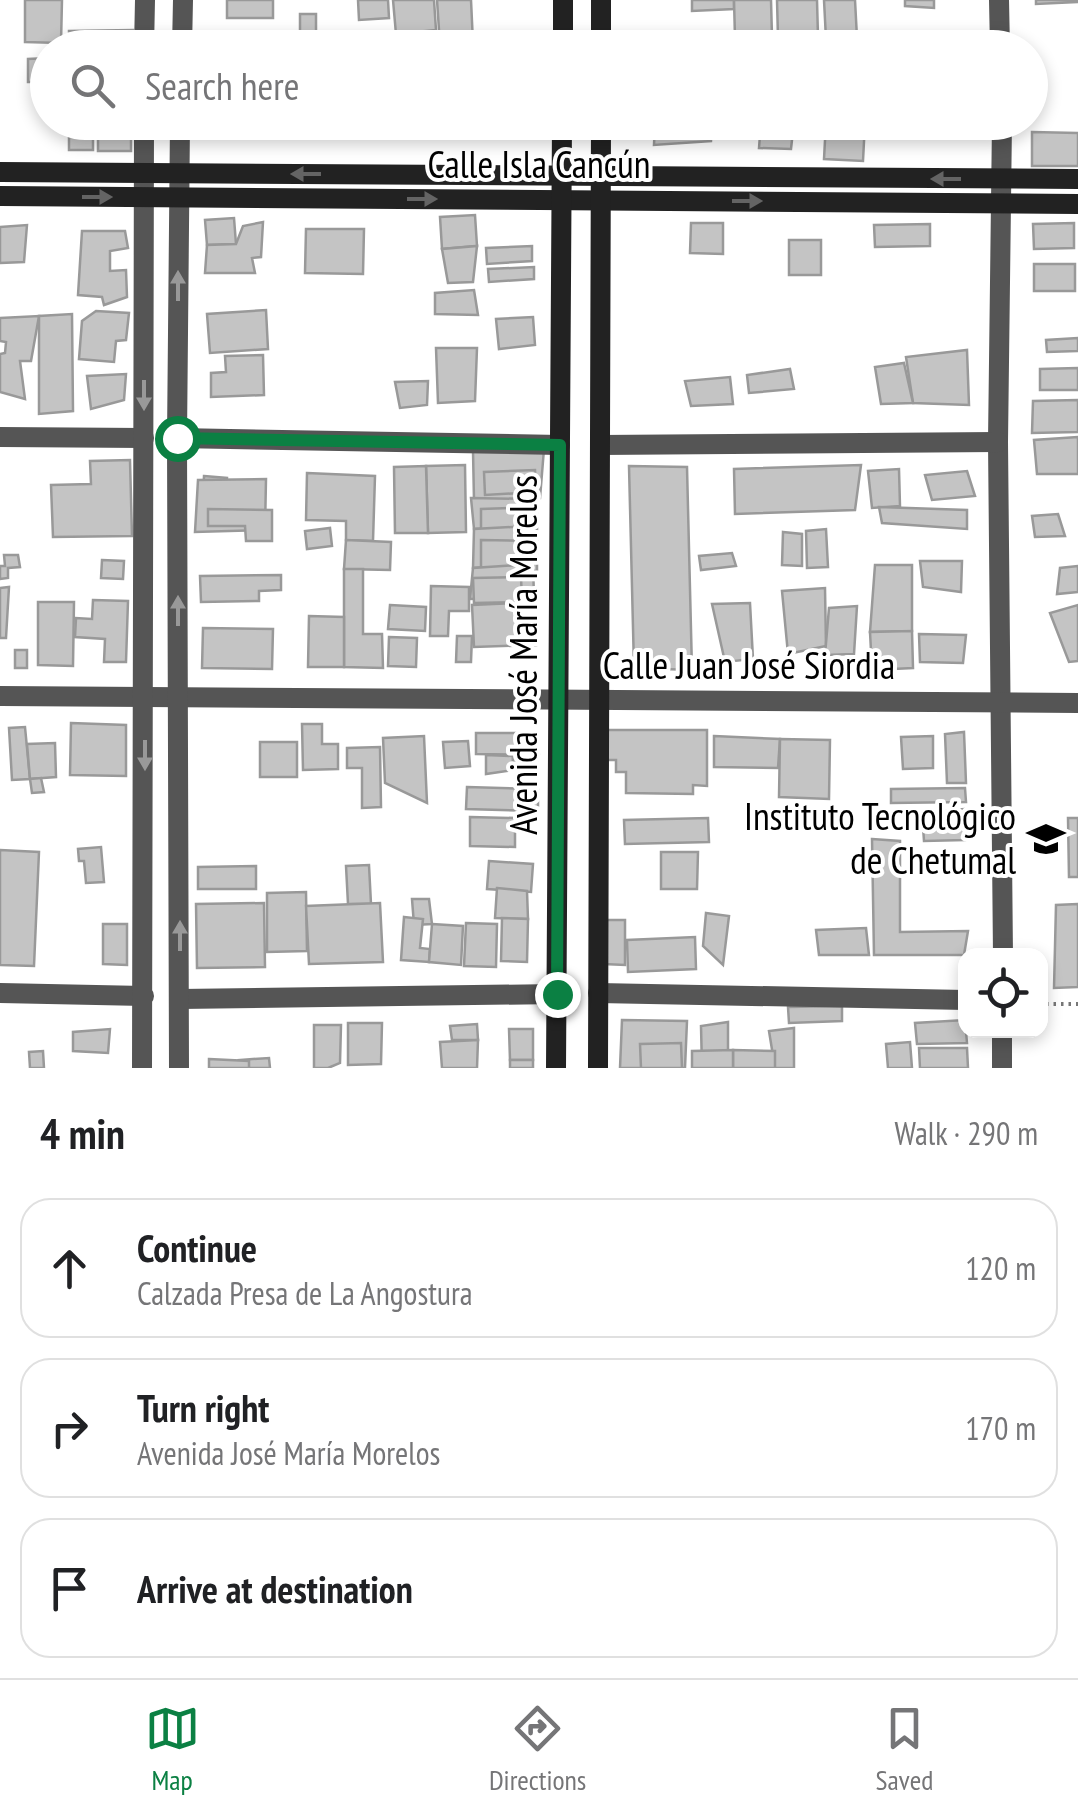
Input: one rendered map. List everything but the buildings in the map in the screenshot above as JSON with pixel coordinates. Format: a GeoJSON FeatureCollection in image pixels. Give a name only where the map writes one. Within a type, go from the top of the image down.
{"type":"FeatureCollection","features":[{"type":"Feature","properties":{"kind":"street"},"geometry":{"type":"LineString","coordinates":[[144,30],[145,0]]}},
{"type":"Feature","properties":{"kind":"street"},"geometry":{"type":"LineString","coordinates":[[182,30],[183,0]]}},
{"type":"Feature","properties":{"kind":"street"},"geometry":{"type":"LineString","coordinates":[[563,0],[563,30]]}},
{"type":"Feature","properties":{"kind":"street"},"geometry":{"type":"LineString","coordinates":[[602,0],[602,30]]}},
{"type":"Feature","properties":{"kind":"street"},"geometry":{"type":"LineString","coordinates":[[1000,0],[1000,30]]}},
{"type":"Feature","properties":{"kind":"street"},"geometry":{"type":"LineString","coordinates":[[142,1068],[144,140]]}},
{"type":"Feature","properties":{"kind":"street"},"geometry":{"type":"LineString","coordinates":[[179,1068],[180,140]]}},
{"type":"Feature","properties":{"kind":"street","name":"Avenida José María Morelos"},"geometry":{"type":"LineString","coordinates":[[556,1068],[562,140]]}},
{"type":"Feature","properties":{"kind":"street","name":"Avenida José María Morelos"},"geometry":{"type":"LineString","coordinates":[[598,1068],[601,140]]}},
{"type":"Feature","properties":{"kind":"street"},"geometry":{"type":"LineString","coordinates":[[1002,140],[998,442],[1002,948]]}},
{"type":"Feature","properties":{"kind":"street","name":"Calle Isla Cancún"},"geometry":{"type":"LineString","coordinates":[[0,172],[1078,180]]}},
{"type":"Feature","properties":{"kind":"street","name":"Calle Isla Cancún"},"geometry":{"type":"LineString","coordinates":[[0,196],[1078,204]]}},
{"type":"Feature","properties":{"kind":"street"},"geometry":{"type":"LineString","coordinates":[[0,437],[144,438]]}},
{"type":"Feature","properties":{"kind":"street"},"geometry":{"type":"LineString","coordinates":[[177,438],[560,445]]}},
{"type":"Feature","properties":{"kind":"street"},"geometry":{"type":"LineString","coordinates":[[600,445],[998,442]]}},
{"type":"Feature","properties":{"kind":"street","name":"Calle Juan José Siordia"},"geometry":{"type":"LineString","coordinates":[[0,696],[1078,703]]}},
{"type":"Feature","properties":{"kind":"street"},"geometry":{"type":"LineString","coordinates":[[0,993],[144,996]]}},
{"type":"Feature","properties":{"kind":"street"},"geometry":{"type":"LineString","coordinates":[[598,993],[958,1000]]}},
{"type":"Feature","properties":{"kind":"street"},"geometry":{"type":"LineString","coordinates":[[180,999],[557,994]]}},
{"type":"Feature","properties":{"kind":"street"},"geometry":{"type":"LineString","coordinates":[[1002,1038],[1002,1068]]}},
{"type":"Feature","properties":{"kind":"path"},"geometry":{"type":"LineString","coordinates":[[1048,1004],[1078,1004]]}},
{"type":"Feature","properties":{"kind":"place","name":"Instituto Tecnológico de Chetumal"},"geometry":{"type":"Point","coordinates":[1046,839]}},
{"type":"Feature","properties":{"kind":"route"},"geometry":{"type":"LineString","coordinates":[[177,438],[560,445],[557,994]]}}]}
